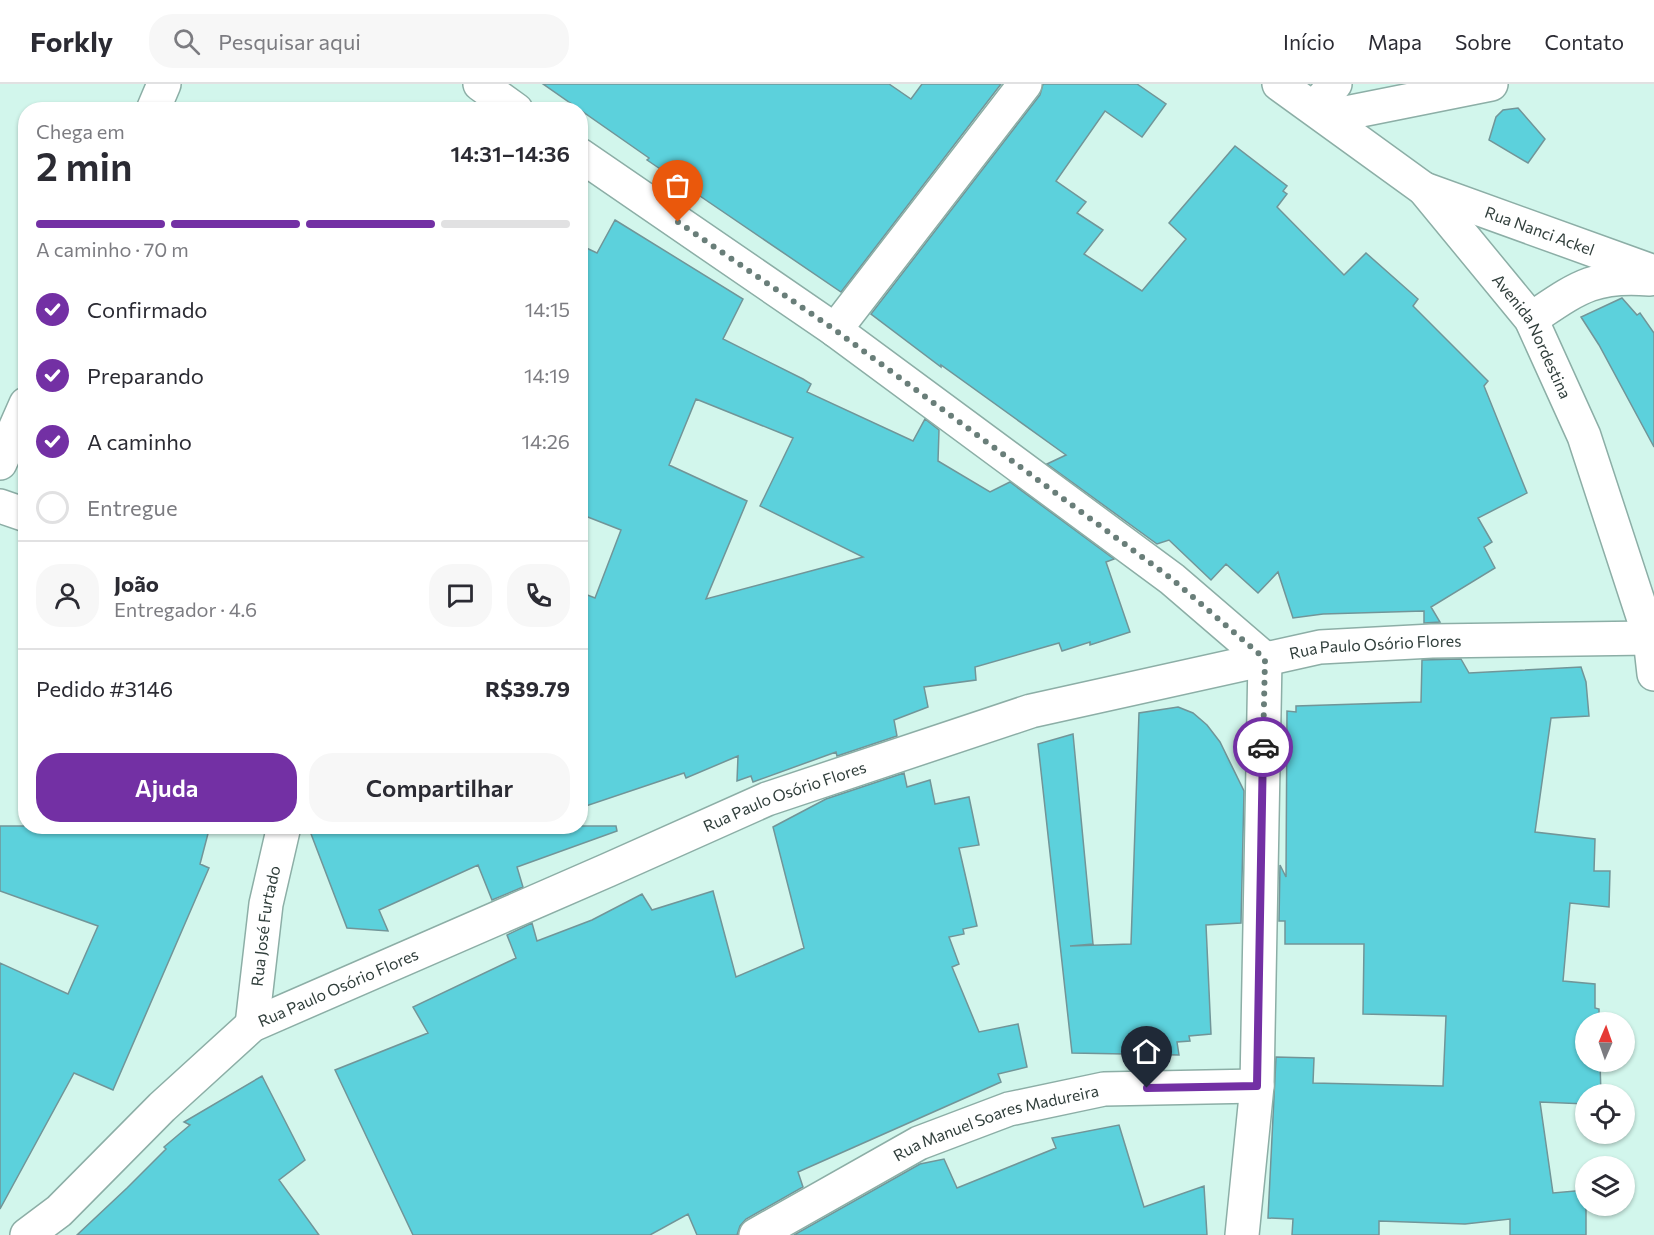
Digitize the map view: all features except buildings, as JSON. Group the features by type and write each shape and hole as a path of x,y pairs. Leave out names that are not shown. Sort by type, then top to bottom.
{"street":[{"path":"156,102 164,84"},
{"path":"480,84 505,102"},
{"path":"835,330 1025,84"},
{"name":"Avenida Nordestina","path":"1279,84 1325,103 1424,189 1531,319 1584,436 1650,638 1654,674"},
{"path":"1325,103 1491,84"},
{"path":"588,160 835,330 1172,579 1265,659 1257,1086 1242,1235"},
{"name":"Rua Nanci Ackel","path":"1424,189 1654,272"},
{"name":"Rua Nanci Ackel","path":"1531,319 1572,291 1594,281 1623,276 1654,279"},
{"path":"0,463 18,422"},
{"path":"0,506 18,512"},
{"name":"Rua Paulo Osório Flores","path":"27,1235 59,1211 162,1107 252,1025 767,799 1031,711 1320,647 1432,641 1650,638"},
{"name":"Rua José Furtado","path":"252,1025 266,904 282,834"},
{"name":"Rua Manuel Soares Madureira","path":"756,1235 919,1143 1009,1109 1104,1089 1257,1086"}],"way so far":[{"path":"678,222 835,330 1172,579 1265,659 1263,747"}],"route":[{"path":"1147,1088 1257,1086 1263,747"}]}
